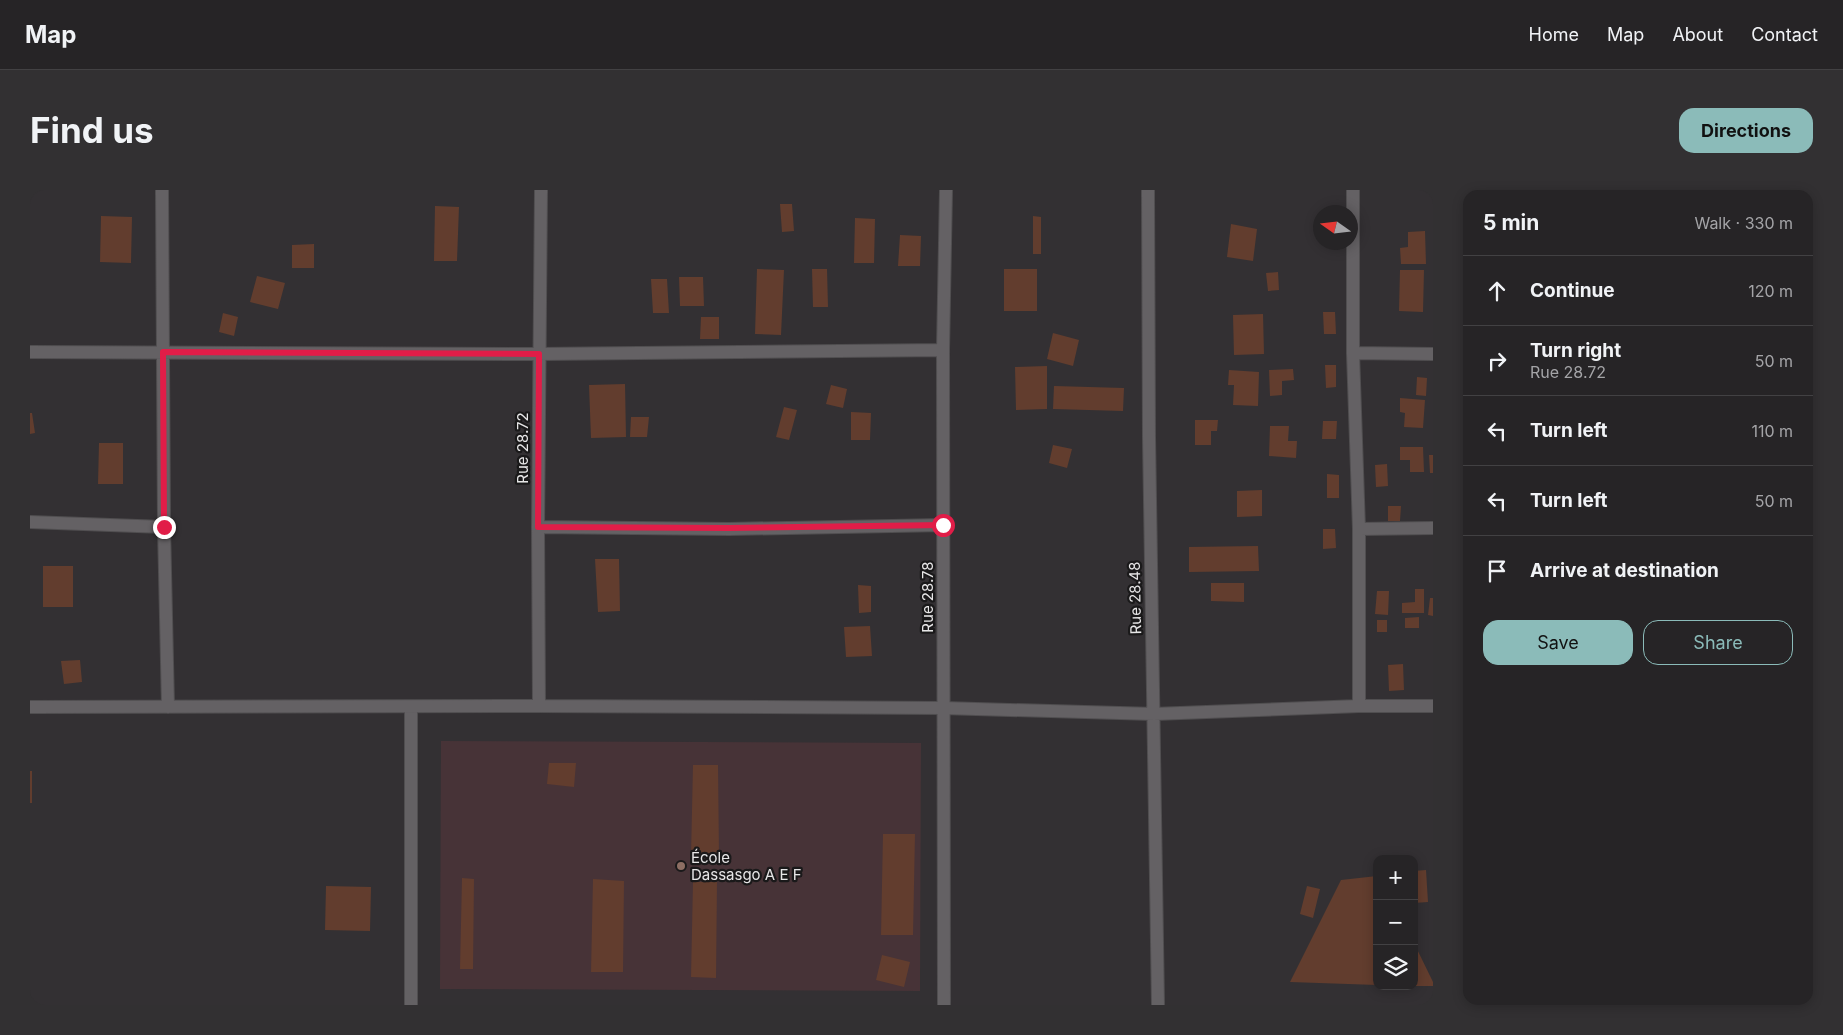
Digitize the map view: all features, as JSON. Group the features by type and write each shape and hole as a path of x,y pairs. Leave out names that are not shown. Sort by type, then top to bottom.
{"street":[{"path":"162,190 164,527 168,707"},
{"name":"Rue 28.72","path":"539,706 538,527 541,190"},
{"name":"Rue 28.78","path":"944,1005 942,350 946,190"},
{"name":"Rue 28.48","path":"1148,190 1149,427 1158,1005"},
{"path":"1352,190 1353,353 1359,529 1359,706"},
{"path":"30,352 539,354 942,350"},
{"path":"1353,353 1433,354"},
{"path":"30,522 164,527"},
{"path":"538,527 729,528 943,525"},
{"path":"1359,529 1433,528"},
{"path":"30,707 539,706 943,708 1154,714 1359,706 1433,706"},
{"path":"411,707 411,1005"}],"shaded area":[{"name":"École Dassasgo A E F","path":"441,741 921,743 920,991 440,989"}],"building":[{"path":"780,204 792,204 794,231 782,232"},
{"path":"435,206 459,207 457,261 434,261"},
{"path":"101,216 132,217 131,263 100,262"},
{"path":"1033,216 1041,217 1041,254 1033,254"},
{"path":"855,218 875,219 874,263 854,263"},
{"path":"1231,224 1257,229 1253,261 1227,257"},
{"path":"1425,231 1426,264 1401,264 1400,248 1408,247 1408,232"},
{"path":"900,235 921,236 920,266 898,266"},
{"path":"314,244 314,268 292,268 292,245"},
{"path":"757,269 784,270 781,335 755,334"},
{"path":"812,269 827,269 828,307 813,307"},
{"path":"1004,269 1037,269 1037,311 1004,311"},
{"path":"1400,270 1424,270 1423,312 1399,311"},
{"path":"1278,272 1279,290 1268,291 1266,273"},
{"path":"257,276 285,283 278,309 250,302"},
{"path":"679,277 703,277 704,306 680,306"},
{"path":"651,279 667,279 669,313 653,313"},
{"path":"1323,312 1335,312 1336,334 1324,334"},
{"path":"223,313 238,317 234,336 219,332"},
{"path":"1263,314 1264,354 1234,355 1233,315"},
{"path":"701,317 719,317 719,339 700,339"},
{"path":"1053,333 1079,340 1073,366 1047,359"},
{"path":"1325,365 1336,365 1336,387 1326,388"},
{"path":"1047,366 1047,409 1016,410 1015,367"},
{"path":"1293,369 1294,380 1282,381 1282,395 1270,396 1269,370"},
{"path":"1229,370 1259,372 1258,406 1233,405 1234,385 1228,385"},
{"path":"1417,377 1427,378 1426,396 1416,395"},
{"path":"625,384 626,437 591,438 589,385"},
{"path":"831,385 847,389 843,408 826,404"},
{"path":"1054,386 1124,388 1123,411 1053,409"},
{"path":"1400,398 1425,400 1423,428 1404,427 1405,413 1400,412"},
{"path":"784,407 797,410 789,440 776,437"},
{"path":"851,412 871,413 870,440 851,440"},
{"path":"30,413 32,413 35,433 30,434"},
{"path":"631,417 649,417 647,437 630,437"},
{"path":"1195,420 1218,420 1217,431 1211,431 1211,445 1195,445"},
{"path":"1323,421 1337,421 1336,439 1322,439"},
{"path":"1270,426 1289,426 1288,441 1297,441 1296,458 1269,456"},
{"path":"99,443 123,443 123,484 98,484"},
{"path":"1053,445 1072,449 1067,468 1049,463"},
{"path":"1400,447 1423,447 1424,472 1410,472 1410,460 1400,460"},
{"path":"1429,455 1433,455 1433,473 1430,473"},
{"path":"1387,464 1388,486 1376,487 1375,465"},
{"path":"1327,474 1339,475 1339,498 1327,498"},
{"path":"1262,490 1262,516 1237,517 1237,491"},
{"path":"1388,506 1401,506 1400,521 1388,521"},
{"path":"1323,529 1335,529 1336,548 1323,549"},
{"path":"1258,546 1259,571 1189,572 1189,547"},
{"path":"595,559 619,559 620,611 598,612"},
{"path":"43,566 73,566 73,607 43,607"},
{"path":"1211,583 1244,583 1244,602 1211,601"},
{"path":"858,585 871,586 871,612 859,613"},
{"path":"1415,589 1424,589 1424,613 1402,613 1402,603 1415,602"},
{"path":"1377,591 1389,591 1388,615 1375,614"},
{"path":"1430,598 1433,598 1433,616 1428,615"},
{"path":"1419,617 1419,628 1405,628 1405,618"},
{"path":"1377,620 1387,620 1387,632 1377,632"},
{"path":"870,626 872,656 846,657 844,627"},
{"path":"80,660 82,682 64,684 61,661"},
{"path":"1403,664 1404,690 1389,691 1388,665"},
{"path":"549,763 576,763 574,787 547,784"},
{"path":"693,765 718,765 719,855 691,856"},
{"path":"30,771 32,771 32,803 30,803"},
{"path":"883,834 915,834 913,935 881,935"},
{"path":"1426,870 1428,902 1418,903 1418,871"},
{"path":"1373,876 1373,985 1290,982 1341,880"},
{"path":"462,878 474,879 473,969 460,969"},
{"path":"593,879 624,881 623,972 591,972"},
{"path":"693,882 717,882 716,978 691,977"},
{"path":"326,886 371,887 370,931 325,930"},
{"path":"1307,886 1320,889 1313,918 1300,914"},
{"path":"1418,951 1433,982 1433,986 1418,986"},
{"path":"882,955 910,962 904,987 876,980"}],"place":[{"name":"École Dassasgo A E F","path":"681,866"}],"route":[{"path":"164,527 163,352 539,354 538,527 729,528 943,525"}]}
